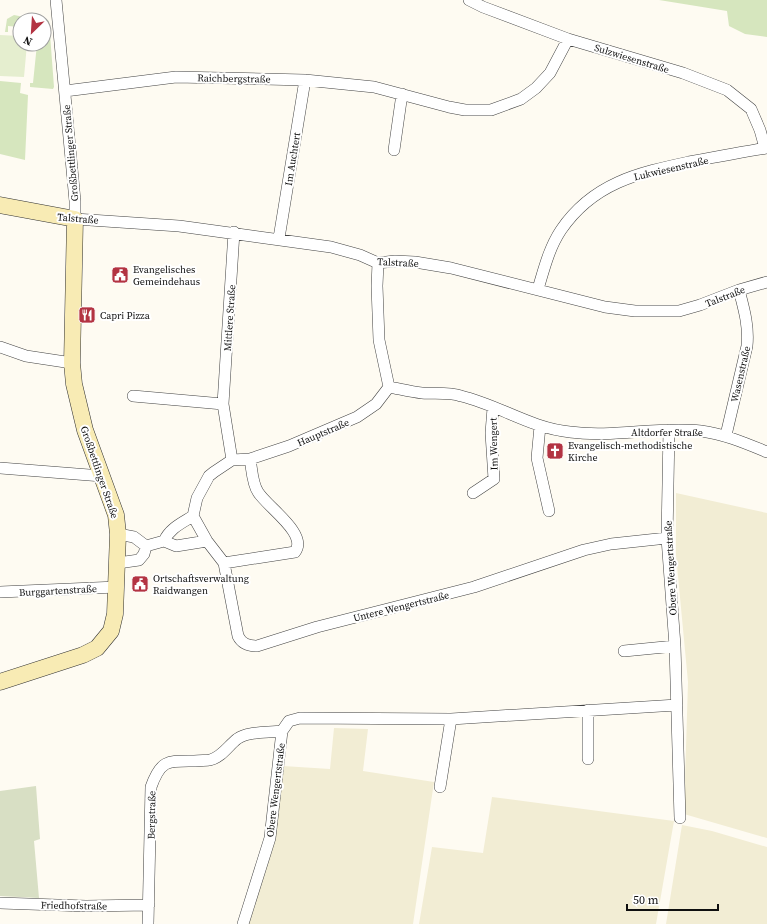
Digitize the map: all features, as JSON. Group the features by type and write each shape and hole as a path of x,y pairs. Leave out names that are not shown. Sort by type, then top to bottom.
{"street":[{"name":"Großbettlinger Straße","path":"0,682 83,655 97,648 111,631 115,614 118,563 118,534 116,515 83,424 74,384 72,363 75,201 56,0"},
{"name":"Sulzwiesenstraße","path":"469,0 483,7 568,39 682,73 727,90 751,109 766,148"},
{"name":"Raichbergstraße","path":"65,91 176,78 305,80 374,87 465,110 491,110 506,106 521,99 541,83 550,73 568,39"},
{"name":"Im Auchtert","path":"279,238 305,80"},
{"path":"394,150 402,94"},
{"name":"Lukwiesenstraße","path":"538,289 550,251 561,230 590,198 610,186 641,173 766,148"},
{"name":"Talstraße","path":"0,205 74,219 179,226 279,238 331,247 360,255 378,263 395,261 415,262 451,268 605,307 656,312 679,311 700,306 739,290 767,282"},
{"name":"Mittlere Straße","path":"232,460 223,404 234,232"},
{"path":"378,263 377,286 379,340 389,387"},
{"name":"Wasenstraße","path":"726,435 747,346 747,320 739,290"},
{"path":"0,347 26,356 72,363"},
{"name":"Altdorfer Straße","path":"389,387 420,393 461,395 540,426 570,432 600,434 669,430 700,431 726,435 767,452"},
{"name":"Hauptstraße","path":"232,460 250,459 289,446 357,417 376,404 389,387"},
{"path":"133,396 223,404"},
{"name":"Im Wengert","path":"473,492 494,479 491,433 493,408"},
{"path":"540,426 537,458 549,511"},
{"name":"Obere Wengertstraße","path":"669,430 668,538 675,646 680,818"},
{"path":"224,563 295,552 298,548 298,542 290,526 260,496 256,490 250,459"},
{"path":"146,546 164,541 174,528 194,516 197,498 209,476 232,460"},
{"path":"0,468 102,476"},
{"name":"Untere Wengertstraße","path":"194,516 208,541 224,563 238,636 240,641 249,646 257,646 317,627 474,587 584,550 611,544 668,538"},
{"path":"118,534 134,536 146,546"},
{"path":"164,541 176,546 208,541"},
{"path":"118,563 139,560 144,554 146,546"},
{"name":"Burggartenstraße","path":"0,592 117,587"},
{"path":"624,651 675,646"},
{"name":"Obere Wengertstraße","path":"243,924 270,838 282,731 289,721 300,718 451,719 677,705"},
{"path":"588,710 588,759"},
{"path":"440,787 451,719"},
{"name":"Bergstraße","path":"148,924 151,787 159,769 163,765 174,761 210,760 219,756 237,739 246,735 282,731"},
{"name":"Friedhofstraße","path":"0,903 86,906 149,905"}],"shaded area":[{"path":"676,493 767,513 767,838 684,814 688,682 676,555"},
{"path":"334,728 368,729 363,771 434,782 413,924 246,924 283,766 330,769"},
{"path":"492,797 674,821 656,924 419,924 432,847 483,853"},
{"path":"682,825 712,831 767,847 767,924 666,924"}],"green space":[{"path":"659,0 767,0 767,37 745,34 729,26 727,11"},
{"path":"12,16 12,26 8,26 8,32 5,32 7,19"},
{"path":"0,35 12,36 12,52 26,52 24,77 0,76"},
{"path":"36,52 51,52 53,89 30,87 30,83 33,83"},
{"path":"0,81 21,83 20,93 28,95 25,160 0,154"},
{"path":"36,786 40,839 34,841 39,898 0,896 0,791"}],"place":[{"name":"Evangelisches Gemeindehaus","path":"120,275"},
{"name":"Capri Pizza","path":"87,315"},
{"name":"Evangelisch-methodistische Kirche","path":"555,451"},
{"name":"Ortschaftsverwaltung Raidwangen","path":"140,584"}]}
